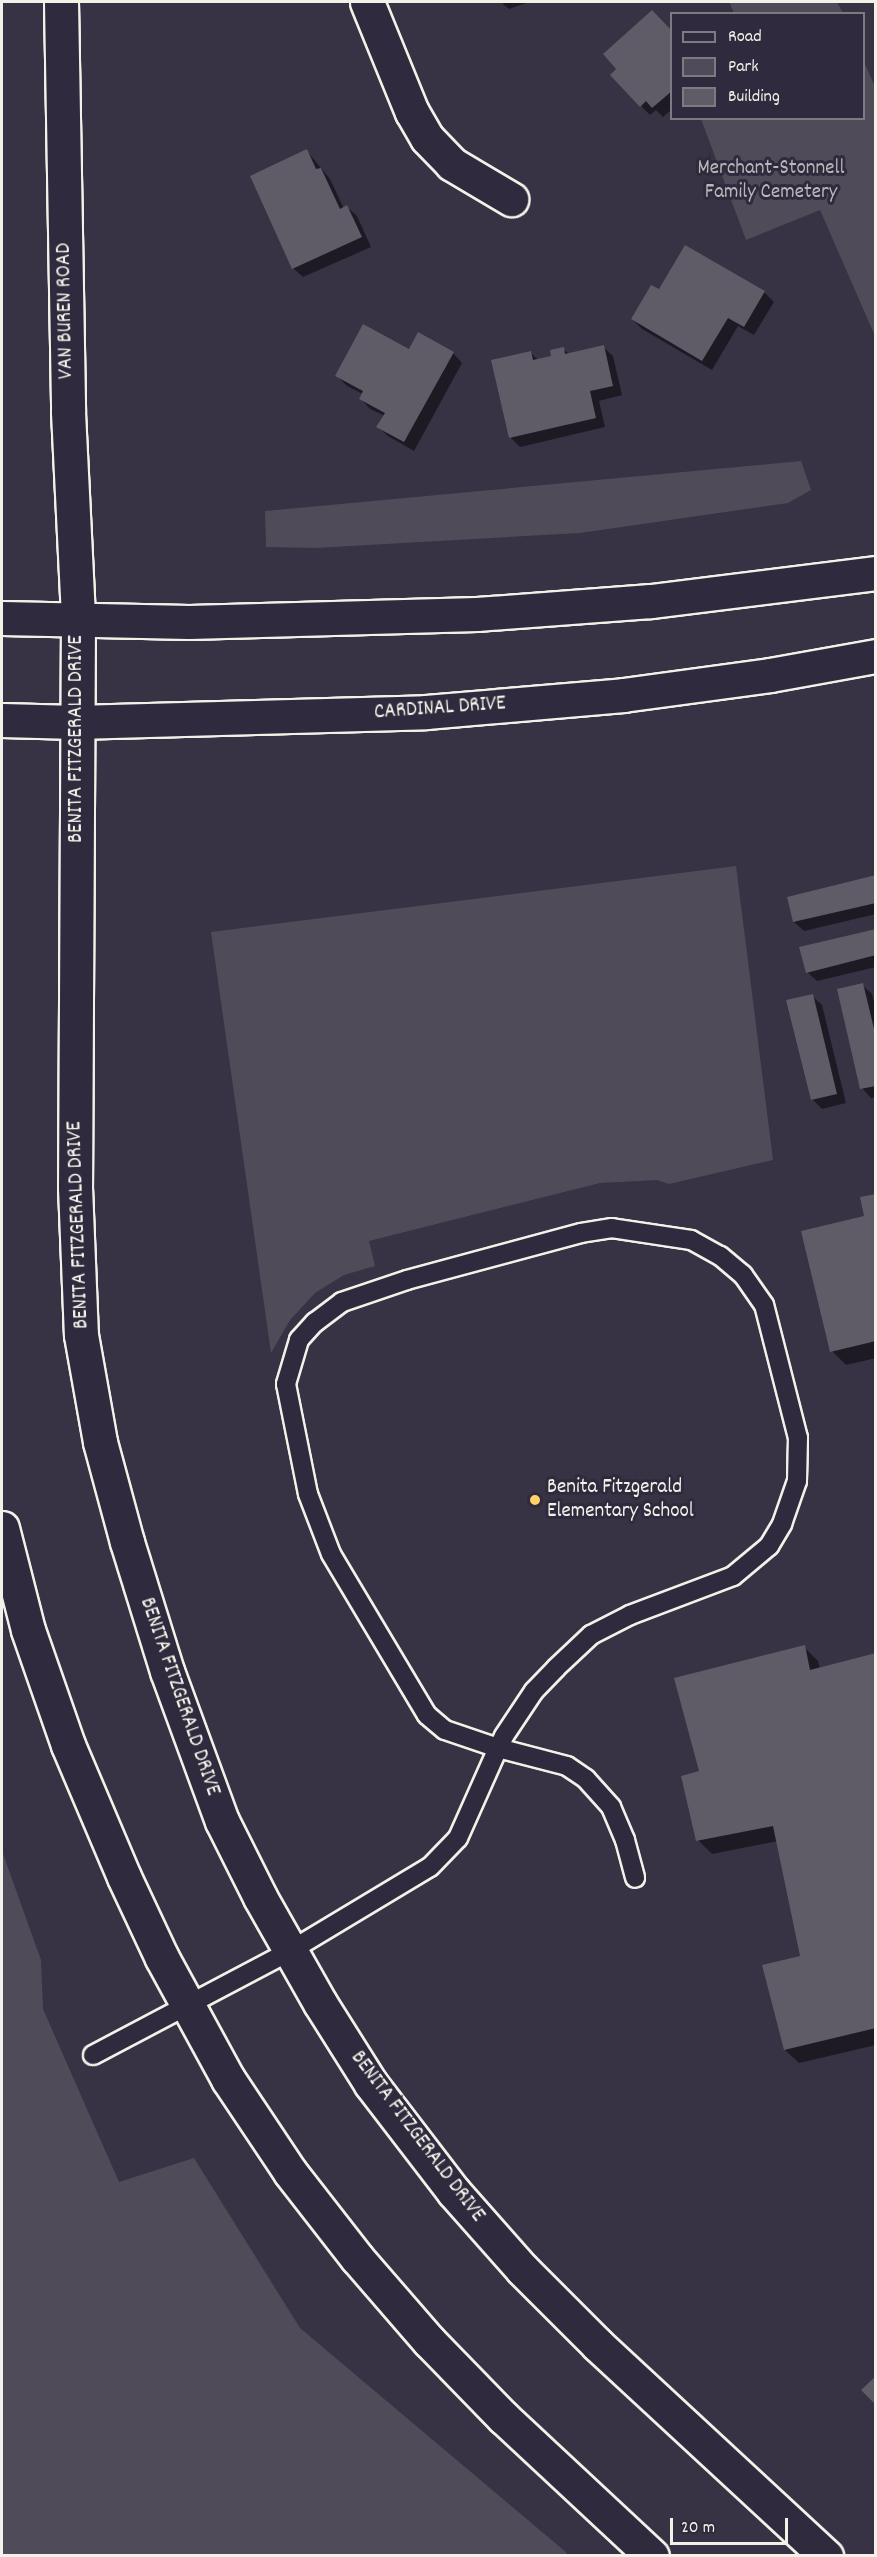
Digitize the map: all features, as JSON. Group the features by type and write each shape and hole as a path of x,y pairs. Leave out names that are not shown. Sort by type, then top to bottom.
{"main road":[{"name":"VAN BUREN ROAD","path":"61,2 68,412 78,620"},
{"path":"367,2 408,103 427,138 452,164 511,199"},
{"path":"2,618 189,622 514,612 651,601 876,573"},
{"name":"BENITA FITZGERALD DRIVE","path":"78,620 75,1187 83,1346 100,1442 127,1542 167,1671 222,1821 290,1951 371,2084 453,2191 522,2269 598,2345 825,2556"},
{"name":"CARDINAL DRIVE","path":"2,720 76,722 426,712 623,695 770,675 876,656"},
{"path":"2,1528 28,1630 68,1745 124,1877 187,2005 228,2079 278,2154 357,2258 429,2341 504,2418 652,2556"}],"lane":[{"path":"93,2055 290,1951 430,1867 445,1855 469,1816 498,1748 534,1691 591,1635 630,1615 733,1576 769,1546 782,1524 797,1481 798,1438 764,1305 743,1275 720,1256 692,1240 612,1228 570,1236 369,1292 342,1302 315,1322 299,1340 286,1384 308,1494 318,1523 354,1598 427,1716 445,1730 498,1748 567,1766 586,1779 610,1807 625,1840 635,1878"}],"green space":[{"path":"729,2 837,2 842,12 734,12"},
{"name":"Merchant-Stonnell Family Cemetery","path":"865,64 876,89 875,336 820,210 746,240 701,120 865,120"},
{"path":"801,461 811,490 788,503 580,533 315,548 266,547 265,511"},
{"path":"736,866 773,1160 669,1184 657,1180 600,1183 369,1241 375,1266 344,1275 315,1293 290,1320 271,1353 211,932"},
{"path":"2,1851 41,1960 43,2009 119,2182 194,2158 300,2328 567,2553 565,2555 2,2555"}],"building":[{"path":"652,10 670,29 670,93 652,108 646,101 640,107 610,75 616,69 603,54"},
{"path":"307,149 316,169 321,168 340,209 347,205 362,237 292,269 250,176"},
{"path":"685,245 765,291 744,327 728,318 702,361 631,319 651,285 659,289"},
{"path":"363,324 409,349 418,332 454,352 404,442 376,427 385,413 359,399 363,391 335,376"},
{"path":"604,345 613,386 590,391 596,418 509,438 491,360 531,351 533,360 551,356 550,350 564,347 565,354"},
{"path":"876,875 876,903 793,922 787,897"},
{"path":"876,929 876,955 806,973 799,947"},
{"path":"863,983 876,1037 876,1086 860,1089 837,989"},
{"path":"813,994 837,1094 811,1100 786,1000"},
{"path":"876,1194 876,1341 830,1352 801,1231 864,1216 860,1197"},
{"path":"805,1645 810,1670 876,1653 876,2028 784,2050 762,1965 800,1956 773,1826 696,1841 681,1776 699,1771 674,1678"},
{"path":"876,2376 876,2405 861,2390"}],"place":[{"name":"Benita Fitzgerald Elementary School","path":"535,1500"}]}
